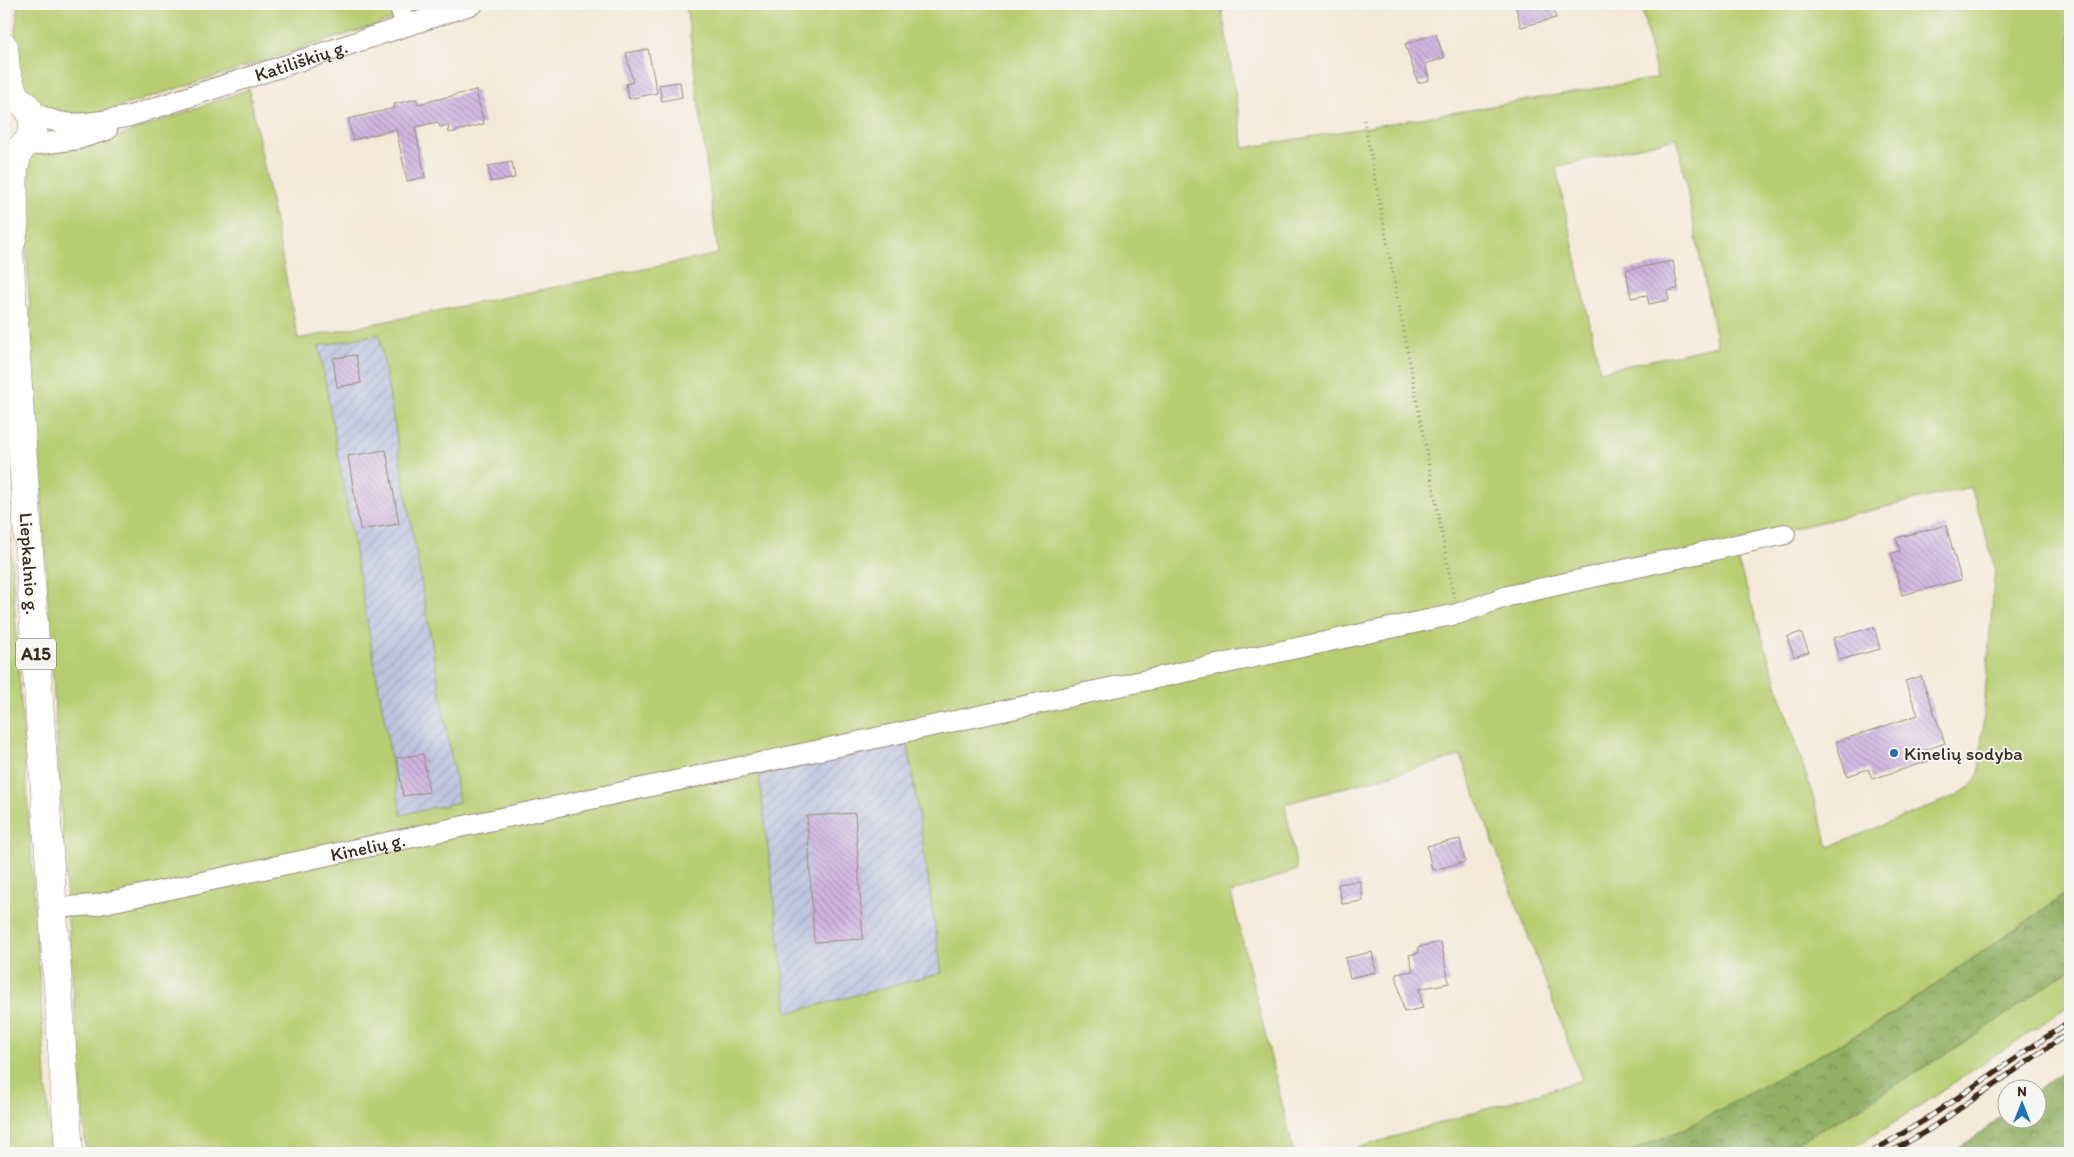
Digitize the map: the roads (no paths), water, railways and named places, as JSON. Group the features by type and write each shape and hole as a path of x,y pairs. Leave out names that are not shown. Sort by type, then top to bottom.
{"highway":[{"name":"Liepkalnio g.","path":"4,47 6,71 16,101 33,125 30,140 16,151 13,177 14,227 7,241 53,908"},
{"name":"A15","path":"53,908 69,1153"}],"street":[{"path":"399,4 406,26"},
{"name":"Katiliškių g.","path":"16,101 45,120 61,124 76,125 128,117 473,4"},
{"name":"Katiliškių g.","path":"16,151 97,134 112,128 128,117"},
{"name":"Kinelių g.","path":"53,908 95,905 1457,614 1508,596 1785,534"}],"railway":[{"path":"1870,1153 1925,1120 2070,1021"},
{"path":"1889,1153 1930,1129 2070,1032"}],"place":[{"name":"Kinelių sodyba","path":"1894,753"}]}
